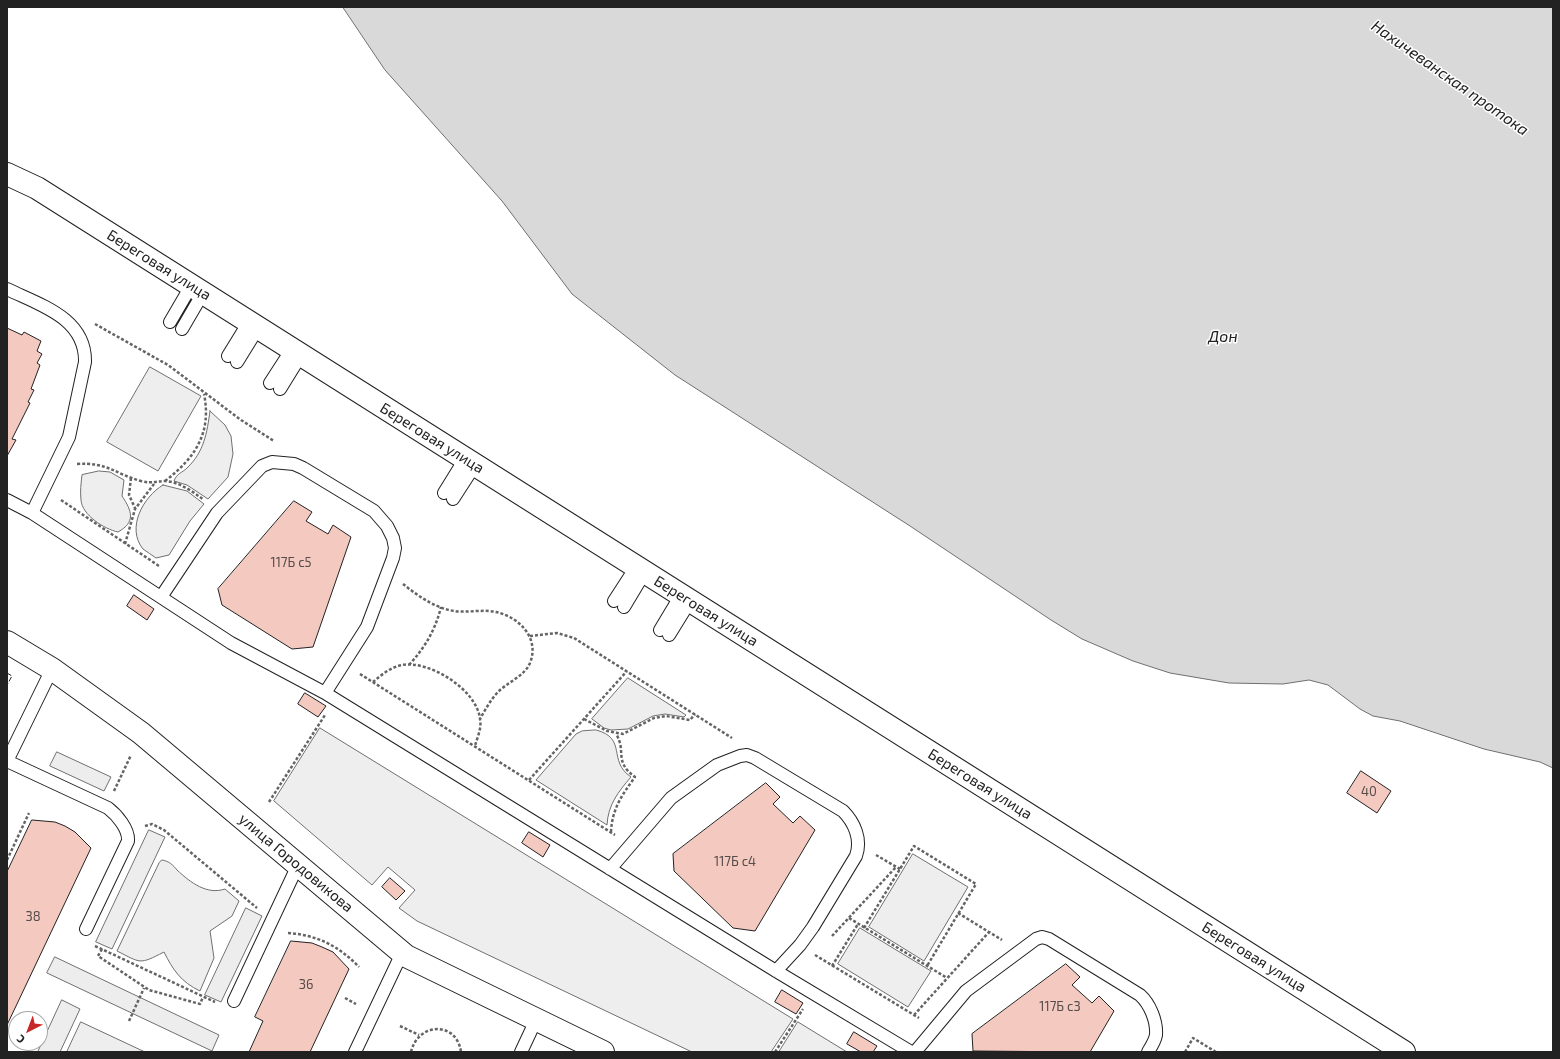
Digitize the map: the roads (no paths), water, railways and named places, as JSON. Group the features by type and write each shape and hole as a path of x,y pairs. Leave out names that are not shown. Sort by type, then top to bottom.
{"street":[{"name":"Береговая улица","path":"7,174 37,188 1404,1052"},
{"name":"улица Городовикова","path":"7,642 52,669 141,733 412,959 603,1052"}],"lane":[{"path":"7,290 61,316 69,322 75,328 82,343 85,362 69,437 32,512"},
{"path":"170,322 197,290"},
{"path":"182,329 197,290"},
{"path":"232,359 253,325"},
{"path":"275,386 297,352"},
{"path":"448,496 470,462"},
{"path":"161,597 217,513 266,463 294,464 381,517 390,532 395,548 389,570 367,627 325,693"},
{"path":"7,500 32,512 231,643 325,693 910,1052"},
{"path":"619,604 640,570"},
{"path":"664,632 686,598"},
{"path":"52,669 7,761 106,807 113,812 127,831 128,841 86,929"},
{"path":"610,869 672,798 717,765 747,755 843,811 850,818 854,826 858,844 856,856 813,927 800,945 776,971"},
{"path":"234,1000 298,865"},
{"path":"915,1052 966,991 1036,939 1042,937 1049,939 1146,1000 1156,1028 1156,1036 1148,1052"},
{"path":"355,1052 402,952"},
{"path":"521,1052 536,1020"}],"water":[{"name":"Дон","path":"343,7 1553,7 1553,768 1540,762 1484,749 1400,721 1373,716 1360,709 1328,685 1309,680 1283,684 1229,683 1170,673 1133,661 1082,639 1051,620 910,526 675,375 572,294 502,201 385,70"}],"water label":[{"name":"Нахичеванская протока","path":"1450,78"}]}
